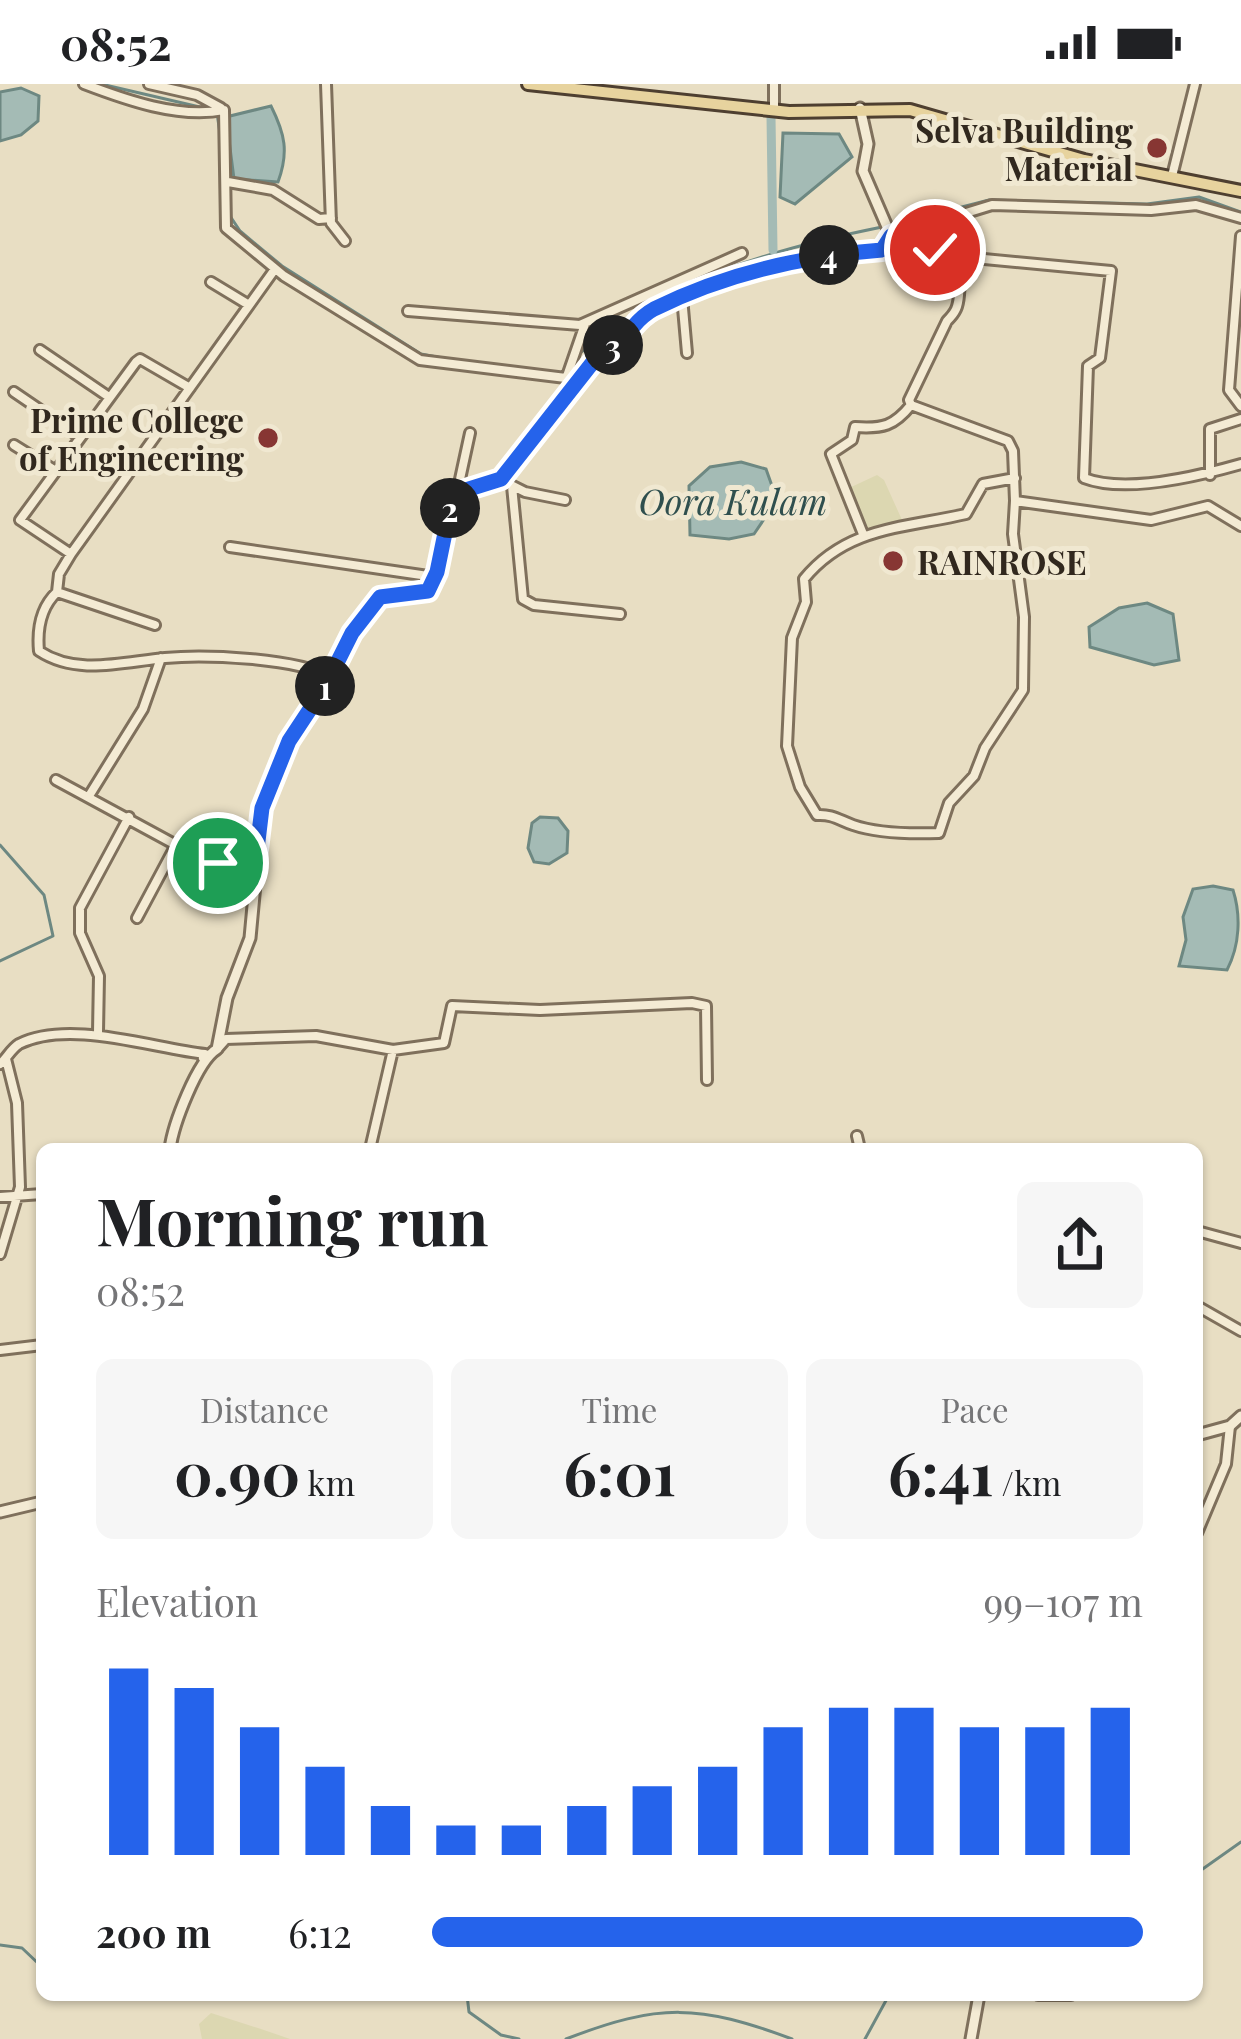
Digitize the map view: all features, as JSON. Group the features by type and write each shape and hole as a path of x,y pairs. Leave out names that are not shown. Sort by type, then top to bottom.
{"main road":[{"path":"536,85 774,110 910,110 1084,160 1241,191"}],"street":[{"path":"84,84 151,105 219,110"},
{"path":"149,84 197,95 219,110 228,182 226,228 275,269 419,361 582,380"},
{"path":"326,84 331,218 345,241"},
{"path":"774,84 774,110"},
{"path":"1172,176 1195,84"},
{"path":"860,108 868,145 863,171 891,236"},
{"path":"228,182 273,190 320,219 331,218"},
{"path":"620,614 534,605 524,599 507,483 604,348 628,339 640,316 728,278 780,263 882,250 891,236 992,205 1151,210 1196,205 1241,218"},
{"path":"908,231 922,244 952,256 1111,271 1100,358 1088,366 1084,478 1108,488 1210,475 1241,464"},
{"path":"1241,236 1228,390 1241,406"},
{"path":"408,311 585,324 742,253 728,278"},
{"path":"911,405 909,400 958,306 960,265 952,256"},
{"path":"275,269 71,554 59,574 57,592 45,603 39,651 55,661 113,668 161,658 231,657 330,676"},
{"path":"211,282 249,305"},
{"path":"682,297 686,353"},
{"path":"566,379 585,324"},
{"path":"40,350 109,398"},
{"path":"71,554 20,520 54,470 140,359 190,388"},
{"path":"14,392 80,437"},
{"path":"911,405 1008,441 1015,478 1013,535 1024,617 1023,690 1001,720 974,776 950,803 940,833 906,835 854,825 832,814 817,815 800,787 787,746 791,649 806,602 804,580 821,559 863,534 904,522 966,514 983,484 1015,478"},
{"path":"863,534 829,460 832,450 852,440 855,427 893,424 911,405"},
{"path":"1210,475 1210,429 1241,418"},
{"path":"457,493 470,433"},
{"path":"14,446 54,470"},
{"path":"217,1049 227,998 250,938 262,808 289,741 352,633 380,597 428,591 453,494 507,483 565,500"},
{"path":"1016,501 1151,520 1208,506 1241,526"},
{"path":"230,547 435,577"},
{"path":"57,592 155,625"},
{"path":"89,796 143,709 161,658"},
{"path":"56,780 176,844 254,874"},
{"path":"98,1032 99,976 80,933 80,908 129,818"},
{"path":"136,918 176,844"},
{"path":"203,1058 226,1039 316,1036 393,1050 444,1043 452,1006 540,1010 692,1003 706,1006 709,1016 706,1080"},
{"path":"0,1254 20,1187 12,1080 3,1062 17,1045 98,1032 143,1047 206,1054 173,1127 171,1143"},
{"path":"371,1143 393,1050"},
{"path":"0,1077 12,1080"},
{"path":"857,1136 859,1143"},
{"path":"0,1197 36,1194"},
{"path":"1203,1233 1241,1243"},
{"path":"1203,1309 1241,1331"},
{"path":"0,1350 36,1346"},
{"path":"1203,1433 1230,1426 1241,1416"},
{"path":"1203,1519 1226,1464 1230,1426"},
{"path":"0,1512 36,1503"},
{"path":"971,2039 978,2001"}],"shaded area":[{"path":"877,475 884,480 902,520 866,532 847,489"},
{"path":"211,2013 290,2039 202,2039 199,2024"}],"water":[{"path":"21,88 39,96 38,121 21,135 0,141 0,92"},
{"path":"271,106 284,143 278,182 234,179 226,117"},
{"path":"783,133 839,134 852,157 795,204 780,197"},
{"name":"Oora Kulam","path":"741,462 766,469 777,500 754,534 729,539 690,535 689,486 710,467"},
{"path":"1147,603 1173,614 1179,660 1154,665 1090,647 1089,627 1119,608"},
{"path":"540,817 558,818 568,831 567,853 549,864 534,862 528,848 532,823"},
{"path":"1193,889 1233,890 1236,900 1238,930 1227,970 1179,966 1186,940 1183,917"}],"waterway":[{"path":"101,84 204,108"},
{"path":"217,113 221,140"},
{"path":"771,117 773,250"},
{"path":"892,225 989,200 1147,204 1199,197 1241,212"},
{"path":"228,213 240,231 282,266 421,354 458,361"},
{"path":"580,353 649,305 723,270 882,227"},
{"path":"0,845 44,895 53,936 0,961"},
{"path":"1203,1869 1241,1842"},
{"path":"0,1945 22,1948 36,1961"},
{"path":"468,2001 469,2012 501,2035 519,2039"},
{"path":"865,2039 886,2001"},
{"path":"566,2039 627,2019 679,2012 731,2019 792,2039"}],"place":[{"name":"Selva Building Material","path":"1157,148"},
{"name":"Prime College of Engineering","path":"268,438"},
{"name":"RAINROSE","path":"893,561"}],"route":[{"path":"218,863 254,874 262,808 289,741 326,685 352,633 380,597 428,591 437,572 453,494 501,479 604,348 628,339 640,316 728,278 780,263 882,250 891,236 908,231 935,250"}]}
